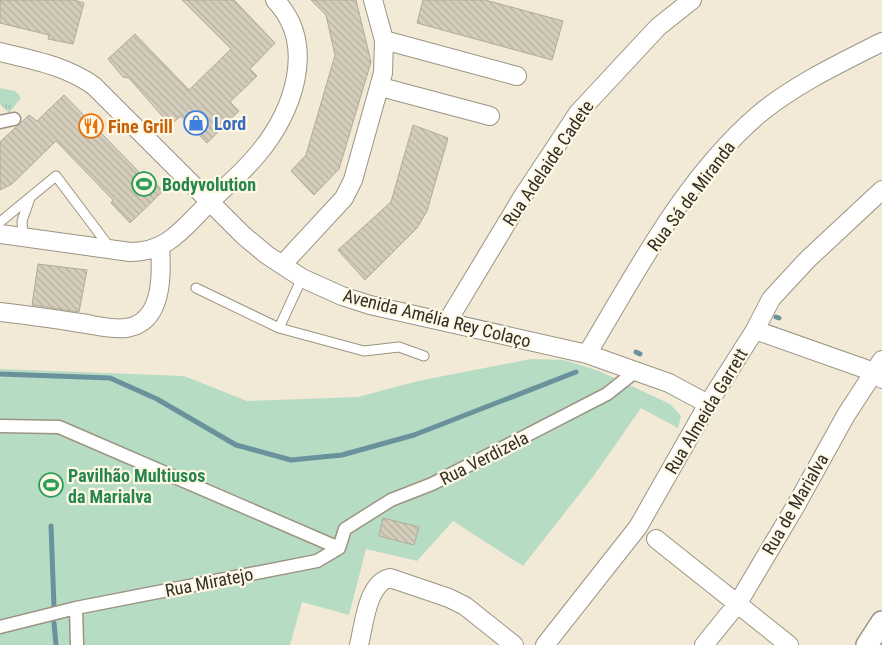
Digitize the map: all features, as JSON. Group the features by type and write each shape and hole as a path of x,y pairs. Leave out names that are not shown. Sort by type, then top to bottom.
{"street":[{"path":"0,234 145,252 160,247 178,234 265,145 280,121 291,96 298,63 296,37 289,17 275,0"},
{"path":"282,265 350,189 381,87 384,64 384,40 373,0"},
{"name":"Rua Adelaide Cadete","path":"448,322 523,196 578,113 658,27 692,0"},
{"path":"384,40 517,76"},
{"name":"Rua Sá de Miranda","path":"587,354 669,219 725,147 759,114 791,92 882,42"},
{"name":"Avenida Amélia Rey Colaço","path":"0,52 62,68 87,81 244,236 302,278 351,299 587,354 669,383 708,404"},
{"path":"381,87 490,116"},
{"path":"0,122 14,119"},
{"name":"Rua Almeida Garrett","path":"545,645 638,527 708,404 755,330 771,299 808,259 882,190"},
{"path":"0,312 128,328 139,323 149,315 156,302 161,267 160,247"},
{"path":"755,330 879,370"},
{"name":"Rua de Marialva","path":"704,645 738,603 795,507 846,415 879,370"},
{"name":"Rua Verdizela","path":"339,548 345,529 390,500 432,484 607,394 636,371"},
{"path":"0,426 59,427 339,548"},
{"path":"656,539 789,645"},
{"name":"Rua Miratejo","path":"0,627 76,608 317,561 339,548"},
{"path":"359,645 373,593 380,582 390,578 449,598 466,606 514,645"},
{"path":"76,608 77,645"},
{"path":"867,645 882,622"}],"lane":[{"path":"0,222 56,176 111,249"},
{"path":"22,237 22,221 30,198"},
{"path":"279,328 302,278"},
{"path":"196,288 279,328 364,351 399,347 424,356"}],"green space":[{"path":"0,88 15,91 21,98 9,113 0,104"},
{"path":"531,359 564,360 599,371 670,404 681,416 678,428 641,408 595,474 523,566 453,521 417,561 366,549 349,615 302,602 290,645 0,645 0,369 184,376 247,401 358,397 418,381"}],"building":[{"path":"0,0 74,0 84,3 73,44 48,39 49,35 0,23"},
{"path":"182,0 234,0 275,43 250,69 257,76 230,102 239,111 207,143 181,116 170,125 129,78 123,77 108,59 135,34 189,90 231,49"},
{"path":"311,0 356,0 371,62 339,169 314,195 291,171 306,155 335,55 326,15"},
{"path":"423,0 485,0 563,21 552,60 417,23"},
{"path":"64,95 141,174 144,171 163,191 130,223 111,203 113,200 56,141 12,184 0,190 0,142 29,115 37,121"},
{"path":"413,125 448,138 427,211 417,228 365,280 338,250 391,202"},
{"path":"38,264 87,270 79,312 32,305"},
{"path":"383,518 419,527 414,545 379,536"}],"waterway":[{"path":"636,352 640,354"},
{"path":"0,374 110,378 157,399 236,445 291,460 342,455 414,435 576,372"},
{"path":"51,526 54,607"},
{"path":"54,623 56,645"}],"place":[{"name":"Lord","path":"196,123"},
{"name":"Fine Grill","path":"91,126"},
{"name":"Bodyvolution","path":"144,184"},
{"name":"Pavilhão Multiusos da Marialva","path":"51,485"}]}
